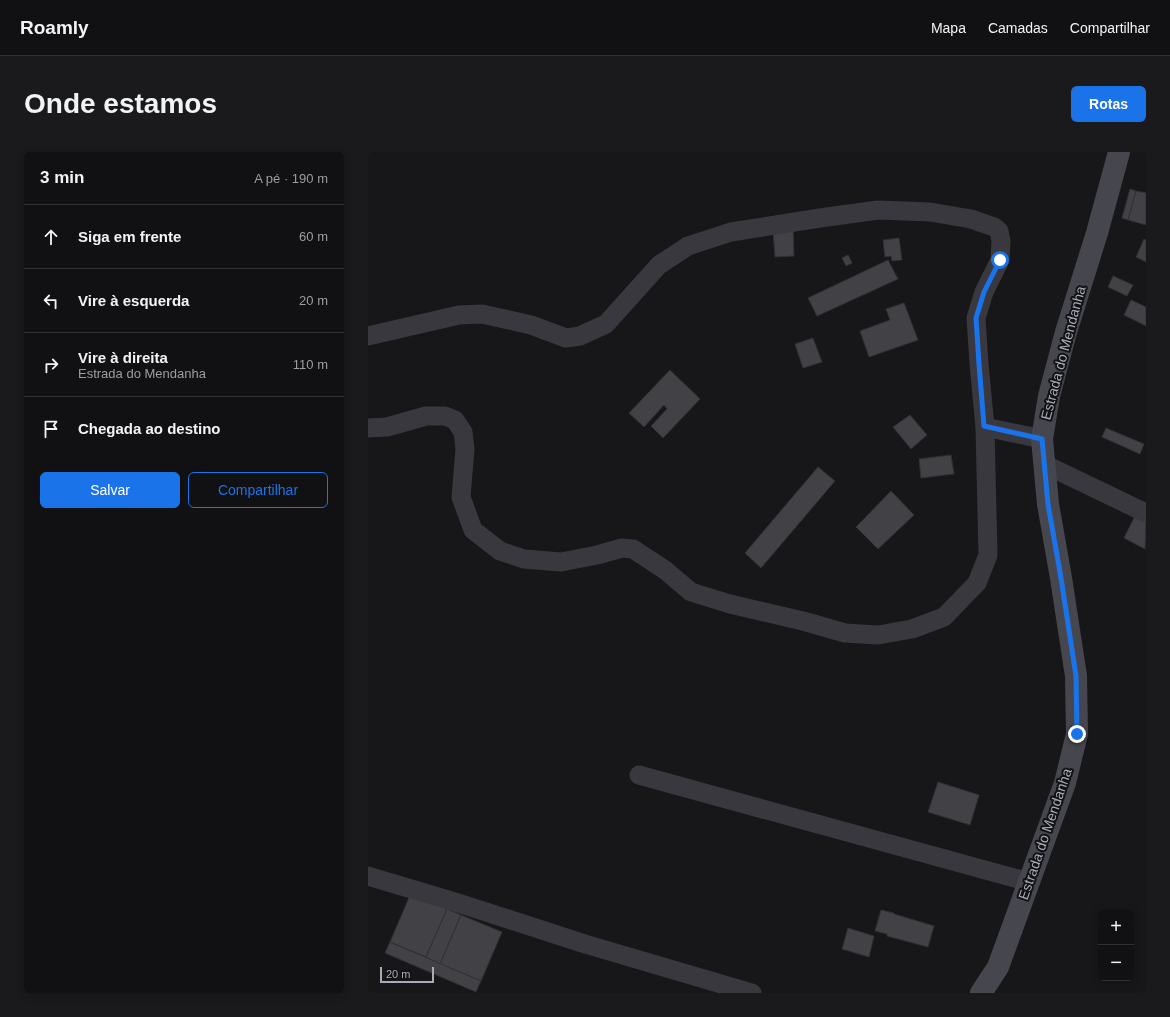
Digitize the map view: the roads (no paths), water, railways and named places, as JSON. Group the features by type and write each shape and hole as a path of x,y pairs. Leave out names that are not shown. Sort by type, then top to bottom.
{"main road":[{"name":"Estrada do Mendanha","path":"981,993 998,967 1065,783 1077,734 1076,676 1048,504 1042,439 1050,396 1066,332 1097,233 1119,152"}],"street":[{"path":"368,336 459,314 482,314 531,325 566,338 580,336 606,324 659,265 688,246 731,232 820,218 878,210 930,212 971,219 994,227 998,231 1002,241 1000,260 984,292 976,318 984,426 988,555 977,583 944,617 912,629 878,634 845,633 803,621 730,604 691,592 665,570 632,549 622,548 597,555 561,562 524,558 500,550 473,530 461,497 465,449 463,432 455,420 445,416 426,416 387,427 368,428"},
{"path":"984,426 1042,439"},
{"path":"1044,464 1146,513"},
{"path":"639,775 1029,882"},
{"path":"368,876 452,901 585,944 752,993"}]}
